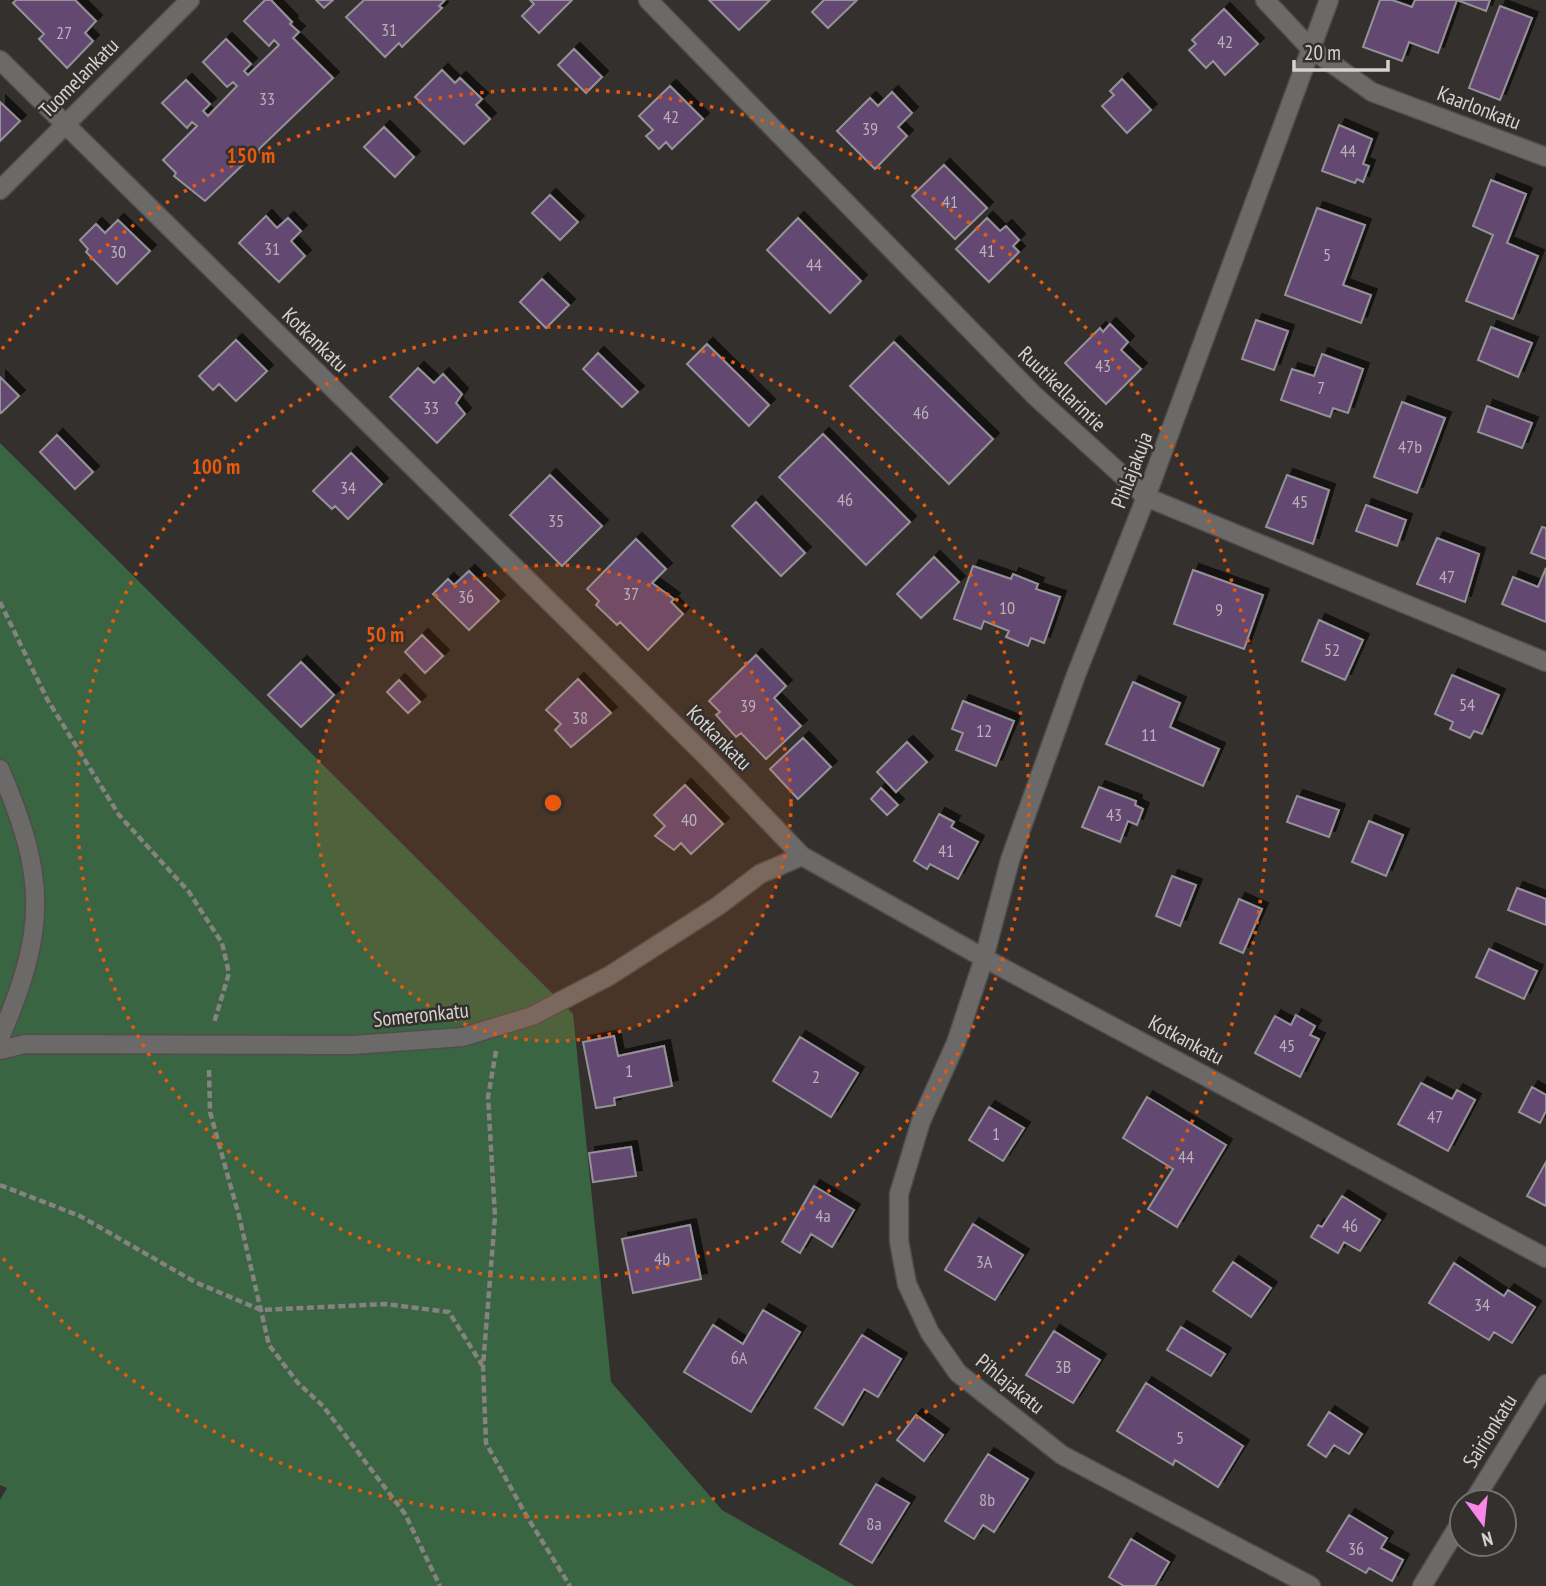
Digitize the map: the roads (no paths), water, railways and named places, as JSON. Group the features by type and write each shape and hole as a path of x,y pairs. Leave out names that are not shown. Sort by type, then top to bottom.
{"street":[{"name":"Tuomelankatu","path":"0,190 190,0"},
{"name":"Ruutikellarintie","path":"648,0 1034,395 1146,497 1546,662"},
{"name":"Kaarlonkatu","path":"1265,0 1311,49 1372,92 1546,157"},
{"name":"Pihlajakuja","path":"984,958 1010,860 1076,675 1146,497 1329,0"},
{"name":"Kotkankatu","path":"0,60 706,756 802,856 984,958 1546,1258"},
{"path":"0,769 24,826 35,874 37,916 21,990 0,1038"},
{"name":"Someronkatu","path":"0,1050 25,1044 353,1045 463,1037 532,1016 609,975 718,906 760,874 802,856"},
{"name":"Pihlajakatu","path":"984,958 957,1043 921,1121 899,1194 900,1241 907,1284 930,1333 958,1373 1062,1455 1311,1586"},
{"name":"Sairionkatu","path":"1482,1488 1546,1384"},
{"path":"1422,1586 1448,1543"}]}
